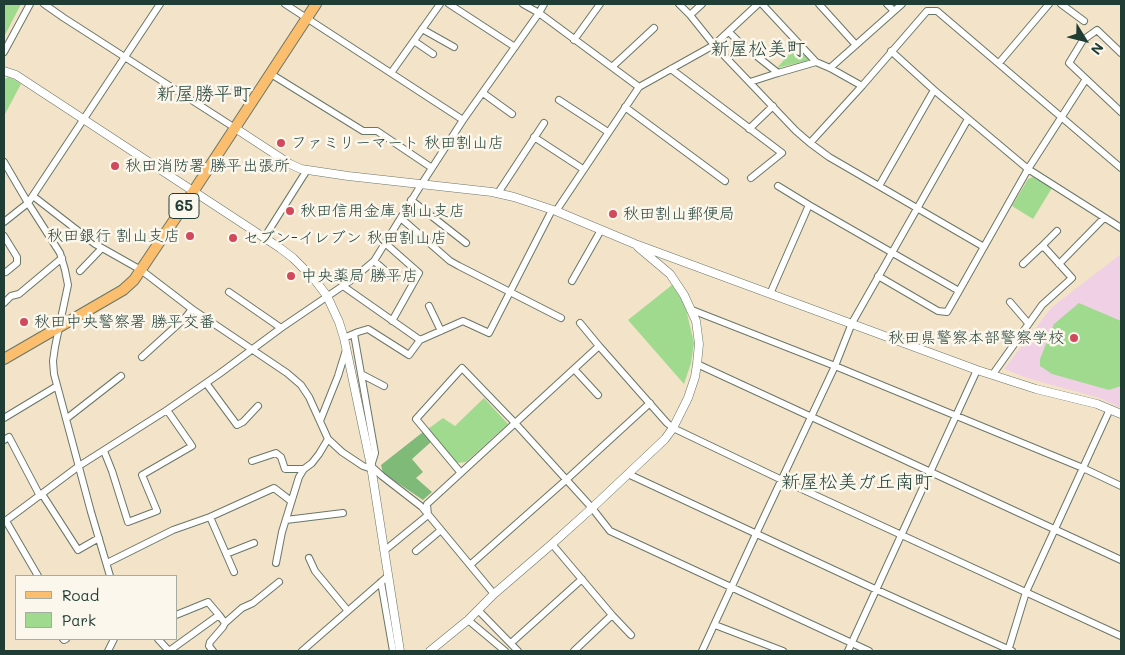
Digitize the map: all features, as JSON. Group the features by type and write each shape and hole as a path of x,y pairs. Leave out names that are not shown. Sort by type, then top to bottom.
{"main road":[{"name":"65","path":"4,359 123,290 134,280 316,4"}],"street":[{"path":"4,52 30,4"},
{"path":"44,4 290,164 307,170 498,193 514,197 554,210 635,244 978,370 1036,389 1096,404 1121,414"},
{"path":"4,222 28,203 160,4"},
{"path":"285,4 464,120"},
{"path":"391,73 440,4"},
{"path":"449,4 515,47"},
{"path":"523,4 638,87"},
{"path":"37,575 4,521 79,466 206,383 281,328 343,286 374,261 421,184 544,4"},
{"path":"574,40 600,4"},
{"path":"679,4 714,45 810,143 829,157 984,247"},
{"path":"690,15 702,4"},
{"path":"344,338 368,329 409,354 420,340 463,321 489,332 554,210 638,87 714,45 758,4"},
{"path":"762,4 816,62 862,86"},
{"path":"818,4 856,44"},
{"path":"887,4 894,11"},
{"path":"830,68 902,4"},
{"path":"999,63 1049,4"},
{"path":"1062,4 1084,21"},
{"path":"810,143 926,11 937,11 1121,168"},
{"path":"612,67 654,28"},
{"path":"422,29 454,46"},
{"path":"1121,53 1098,30 1083,40 1069,63 1121,112"},
{"path":"729,32 778,73"},
{"path":"414,41 433,54"},
{"path":"891,51 1028,169 1121,228"},
{"path":"750,82 816,62"},
{"path":"670,69 782,153 751,178"},
{"path":"4,71 16,75 293,258 315,280 327,296 344,338 371,468 400,651"},
{"path":"271,74 363,131 377,131 432,168"},
{"path":"878,276 938,311 947,312 1028,169 1086,78"},
{"path":"879,186 934,90"},
{"path":"483,93 512,114"},
{"path":"559,100 608,132"},
{"path":"749,129 773,106"},
{"path":"625,107 725,181"},
{"path":"702,651 835,366 852,323 968,118"},
{"path":"498,193 544,123"},
{"path":"534,137 583,169"},
{"path":"4,162 62,258 68,285 53,361 54,374 110,575"},
{"path":"264,238 307,170"},
{"path":"778,186 959,291"},
{"path":"33,196 95,244 141,270 192,309 287,373 301,386 309,397 328,438 342,452 363,466 371,468 422,507 494,594"},
{"path":"411,200 466,243"},
{"path":"770,294 809,205"},
{"path":"1059,264 1104,218"},
{"path":"403,220 450,260 561,318"},
{"path":"572,281 601,230"},
{"path":"1023,264 1057,231"},
{"path":"4,236 17,257 17,263 6,272"},
{"path":"385,243 419,273 392,321"},
{"path":"430,651 468,620 494,594 592,508 665,439 673,428 688,398 698,364 699,344 696,321 684,295 670,274 635,244"},
{"path":"993,374 1042,305 1072,278 1041,246"},
{"path":"80,270 102,248"},
{"path":"4,303 11,296 19,294 62,258"},
{"path":"374,261 394,278"},
{"path":"343,286 420,340"},
{"path":"230,292 281,328"},
{"path":"1010,302 1028,323"},
{"path":"429,306 441,331"},
{"path":"142,357 185,318 192,309"},
{"path":"692,310 835,366 1083,468 1121,486"},
{"path":"580,323 666,423 673,428 1121,636"},
{"path":"354,334 375,453 371,468"},
{"path":"428,515 427,504 599,346"},
{"path":"320,422 338,376 346,349"},
{"path":"698,364 1121,559"},
{"path":"461,473 416,419 462,368 515,423 592,508 610,531 869,651"},
{"path":"574,369 598,396"},
{"path":"848,651 978,370"},
{"path":"361,374 384,386"},
{"path":"66,419 121,376"},
{"path":"206,383 237,425 243,422 258,406"},
{"path":"4,418 57,386"},
{"path":"470,564 650,403"},
{"path":"628,474 1009,651 1026,592 1110,409"},
{"path":"104,451 128,522 157,511 142,476 192,446 167,410"},
{"path":"4,440 9,437 41,495 78,550 99,538"},
{"path":"276,563 291,501 299,477 319,454 328,438"},
{"path":"252,461 276,453 281,457 285,469 304,469"},
{"path":"107,563 173,530 210,517 274,488 291,501"},
{"path":"286,520 343,513"},
{"path":"384,551 428,515"},
{"path":"210,517 234,572"},
{"path":"416,551 441,530"},
{"path":"226,554 254,543"},
{"path":"552,544 631,635"},
{"path":"309,558 315,571 348,611"},
{"path":"302,651 388,576"},
{"path":"512,643 582,579"},
{"path":"213,651 209,646 210,642 225,623 278,582"},
{"path":"381,582 394,651"},
{"path":"178,614 208,602 225,623"},
{"path":"478,610 518,651"},
{"path":"159,640 169,651 219,615"},
{"path":"574,651 612,615"},
{"path":"468,620 502,650"},
{"path":"715,625 783,651"}],"shaded area":[{"name":"秋田県警察本部警察学校","path":"1121,254 1121,408 1100,398 1027,378 1004,369 1052,307"}],"green space":[{"path":"4,4 21,4 4,37"},
{"path":"796,46 810,60 777,68"},
{"path":"8,77 21,84 4,116 4,80"},
{"path":"1033,177 1052,188 1033,219 1012,206 1028,179"},
{"path":"672,285 685,305 694,343 691,363 684,384 628,320"},
{"path":"1079,303 1121,321 1121,386 1109,390 1052,374 1040,366 1040,359 1054,324"},
{"path":"484,398 508,424 466,462 457,463 428,429 443,418 455,426"},
{"path":"423,432 431,442 412,459 423,472 416,478 432,492 423,500 383,473 381,465"}],"place":[{"name":"ファミリーマート 秋田割山店","path":"281,143"},
{"name":"秋田消防署 勝平出張所","path":"115,166"},
{"name":"秋田信用金庫 割山支店","path":"290,211"},
{"name":"秋田割山郵便局","path":"613,214"},
{"name":"秋田銀行 割山支店","path":"190,236"},
{"name":"セブン-イレブン 秋田割山店","path":"233,238"},
{"name":"中央薬局 勝平店","path":"291,276"},
{"name":"秋田中央警察署 勝平交番","path":"24,322"},
{"name":"秋田県警察本部警察学校","path":"1074,338"}],"district":[{"name":"新屋松美町","path":"758,49"},
{"name":"新屋勝平町","path":"204,94"},
{"name":"新屋松美ガ丘南町","path":"857,482"}]}
